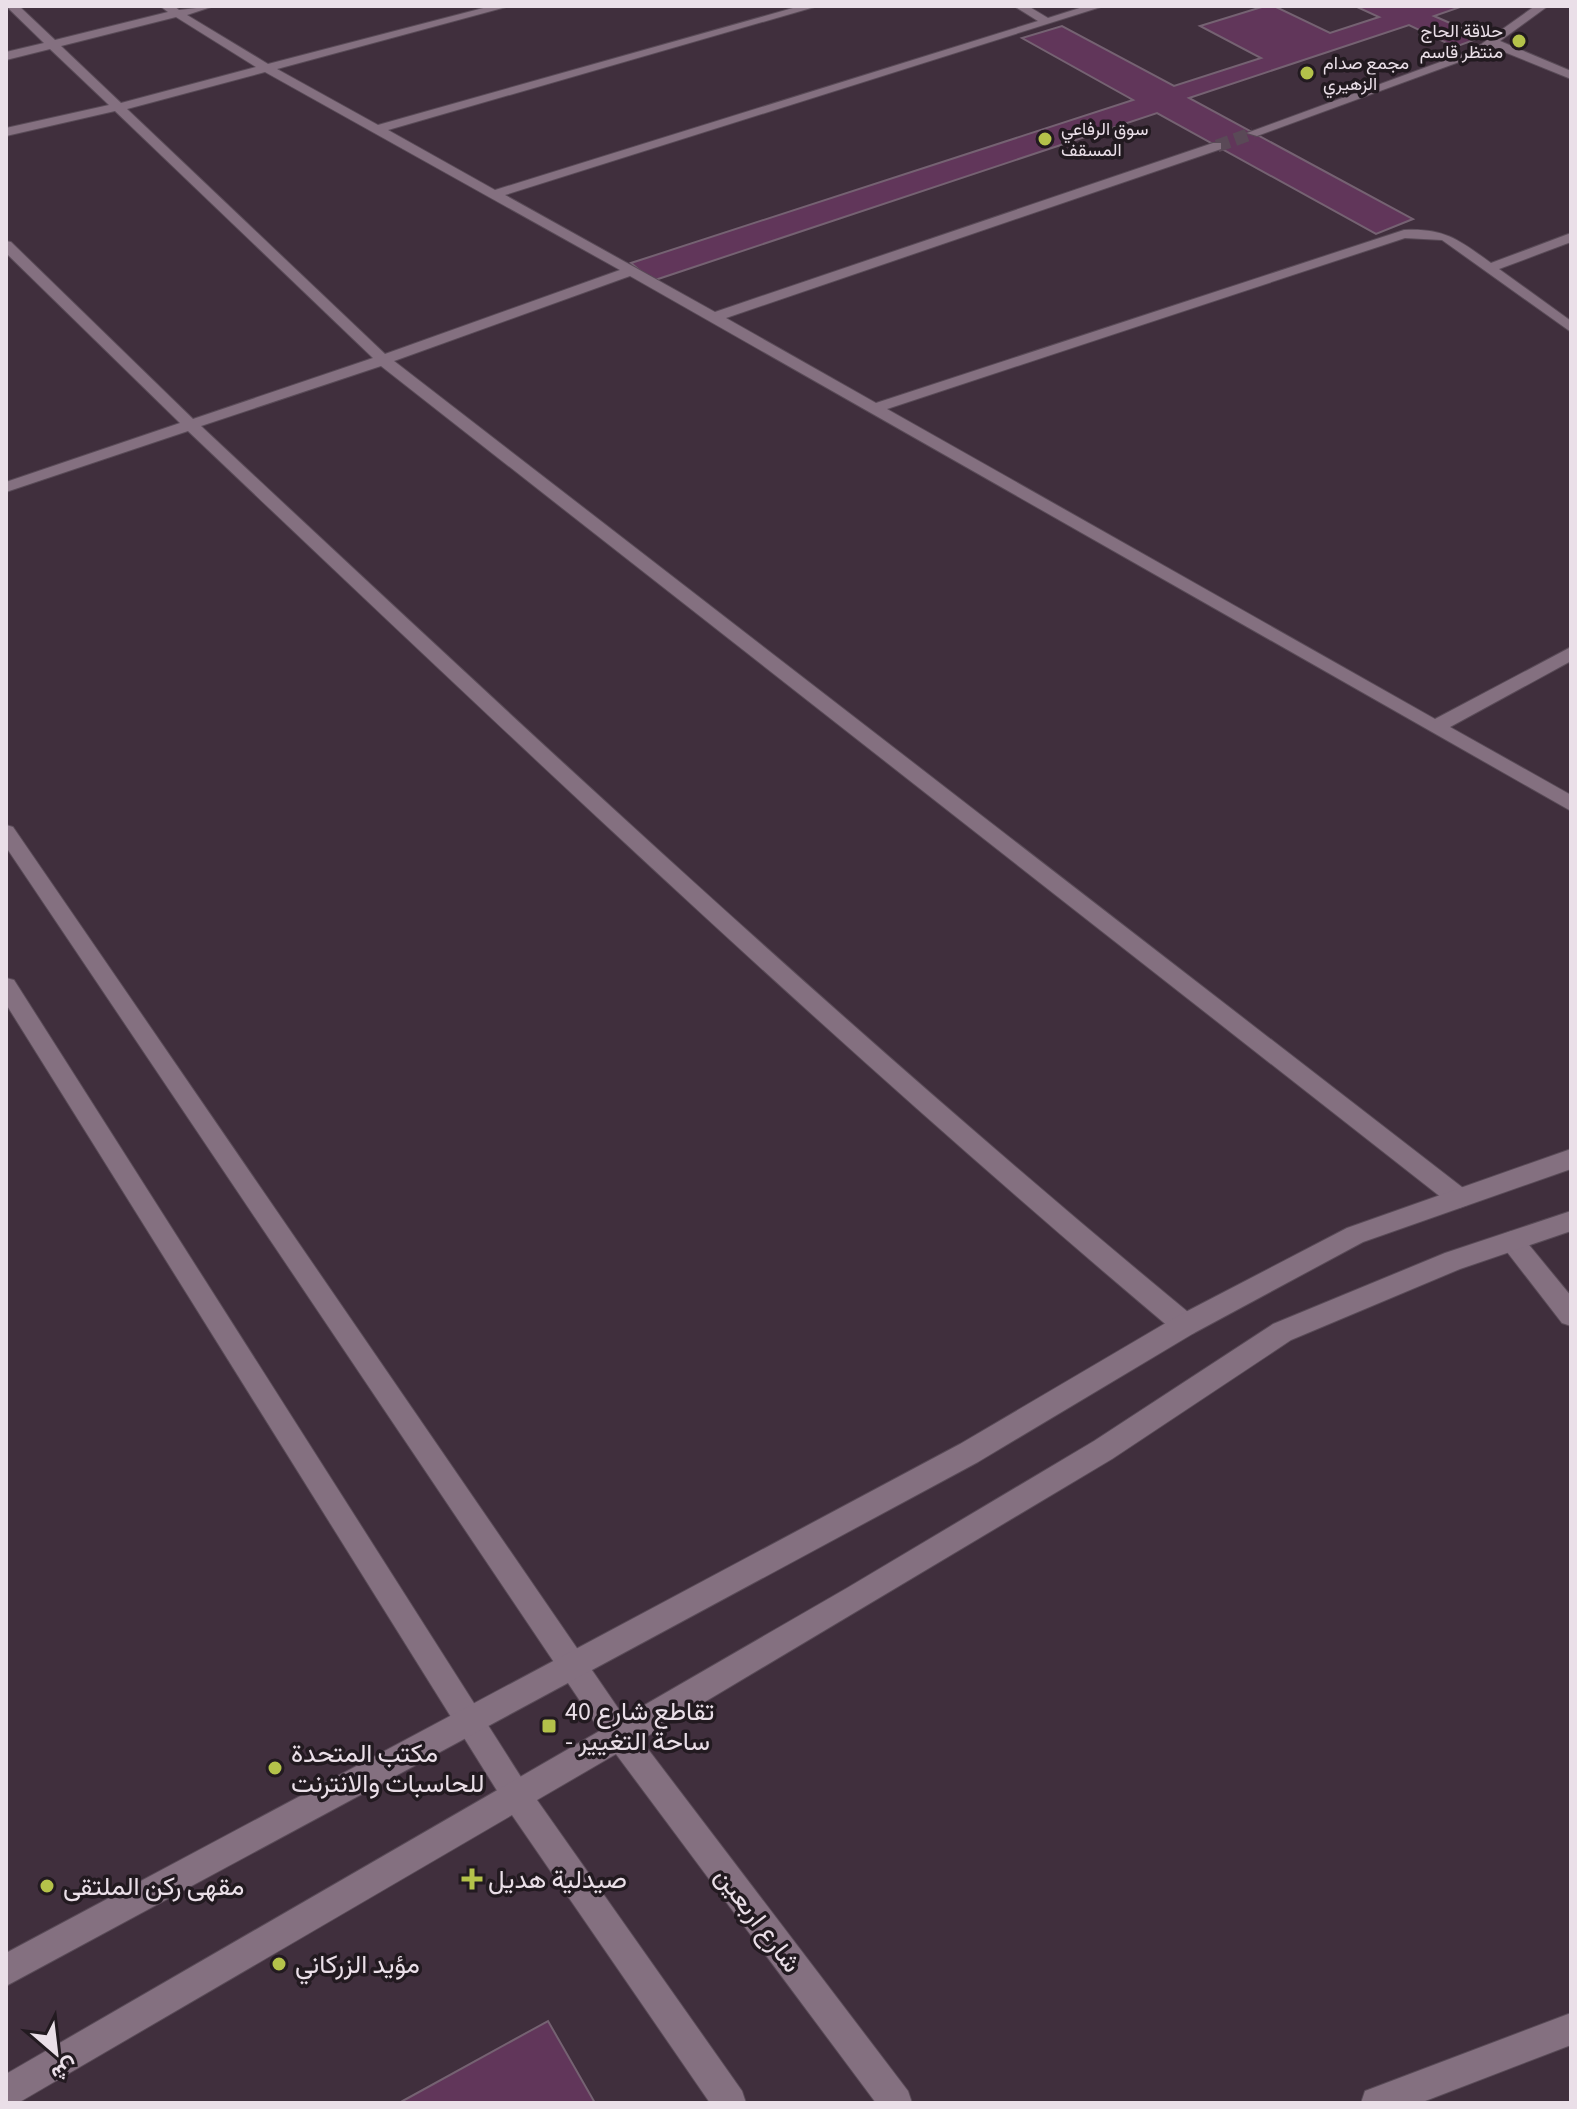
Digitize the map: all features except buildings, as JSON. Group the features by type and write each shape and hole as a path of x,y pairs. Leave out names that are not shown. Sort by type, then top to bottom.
{"street":[{"path":"12,6 383,360 1459,1198"},
{"path":"6,56 171,10 208,6"},
{"path":"6,132 119,107 504,6"},
{"path":"379,129 812,6"},
{"path":"1020,6 1047,22"},
{"path":"496,194 1098,6"},
{"path":"1253,133 1477,52 1542,6"},
{"path":"171,10 266,68 496,194 1571,804"},
{"path":"1489,41 1571,75"},
{"path":"714,317 1217,146"},
{"path":"875,408 1404,234 1425,233 1446,237 1571,328"},
{"path":"1490,268 1571,237"},
{"path":"6,245 190,424 548,762 1070,1229 1185,1325"},
{"path":"6,487 383,360 632,271"},
{"path":"1435,727 1571,653"},
{"name":"شارع اربعين","path":"6,832 621,1737 896,2103"},
{"path":"6,986 516,1795 730,2103"},
{"path":"6,1970 969,1453 1185,1325 1355,1235 1571,1159"},
{"path":"6,2092 621,1737 1103,1450 1282,1332 1454,1260 1571,1221"},
{"path":"1512,1241 1571,1315"},
{"path":"1377,2103 1571,2029"}],"tunnel":[{"path":"1217,146 1253,133"}],"place":[{"name":"حلاقة الحاج منتظر قاسم","path":"1519,41"},
{"name":"مجمع صدام الزهيري","path":"1307,73"},
{"name":"سوق الرفاعي المسقف","path":"1045,139"},
{"name":"تقاطع شارع 40 - ساحة التغيير","path":"549,1726"},
{"name":"مكتب المتحدة للحاسبات والانترنت","path":"275,1768"},
{"name":"صيدلية هديل","path":"472,1879"},
{"name":"مقهى ركن الملتقى","path":"47,1886"},
{"name":"مؤيد الزركاني","path":"279,1964"}]}
